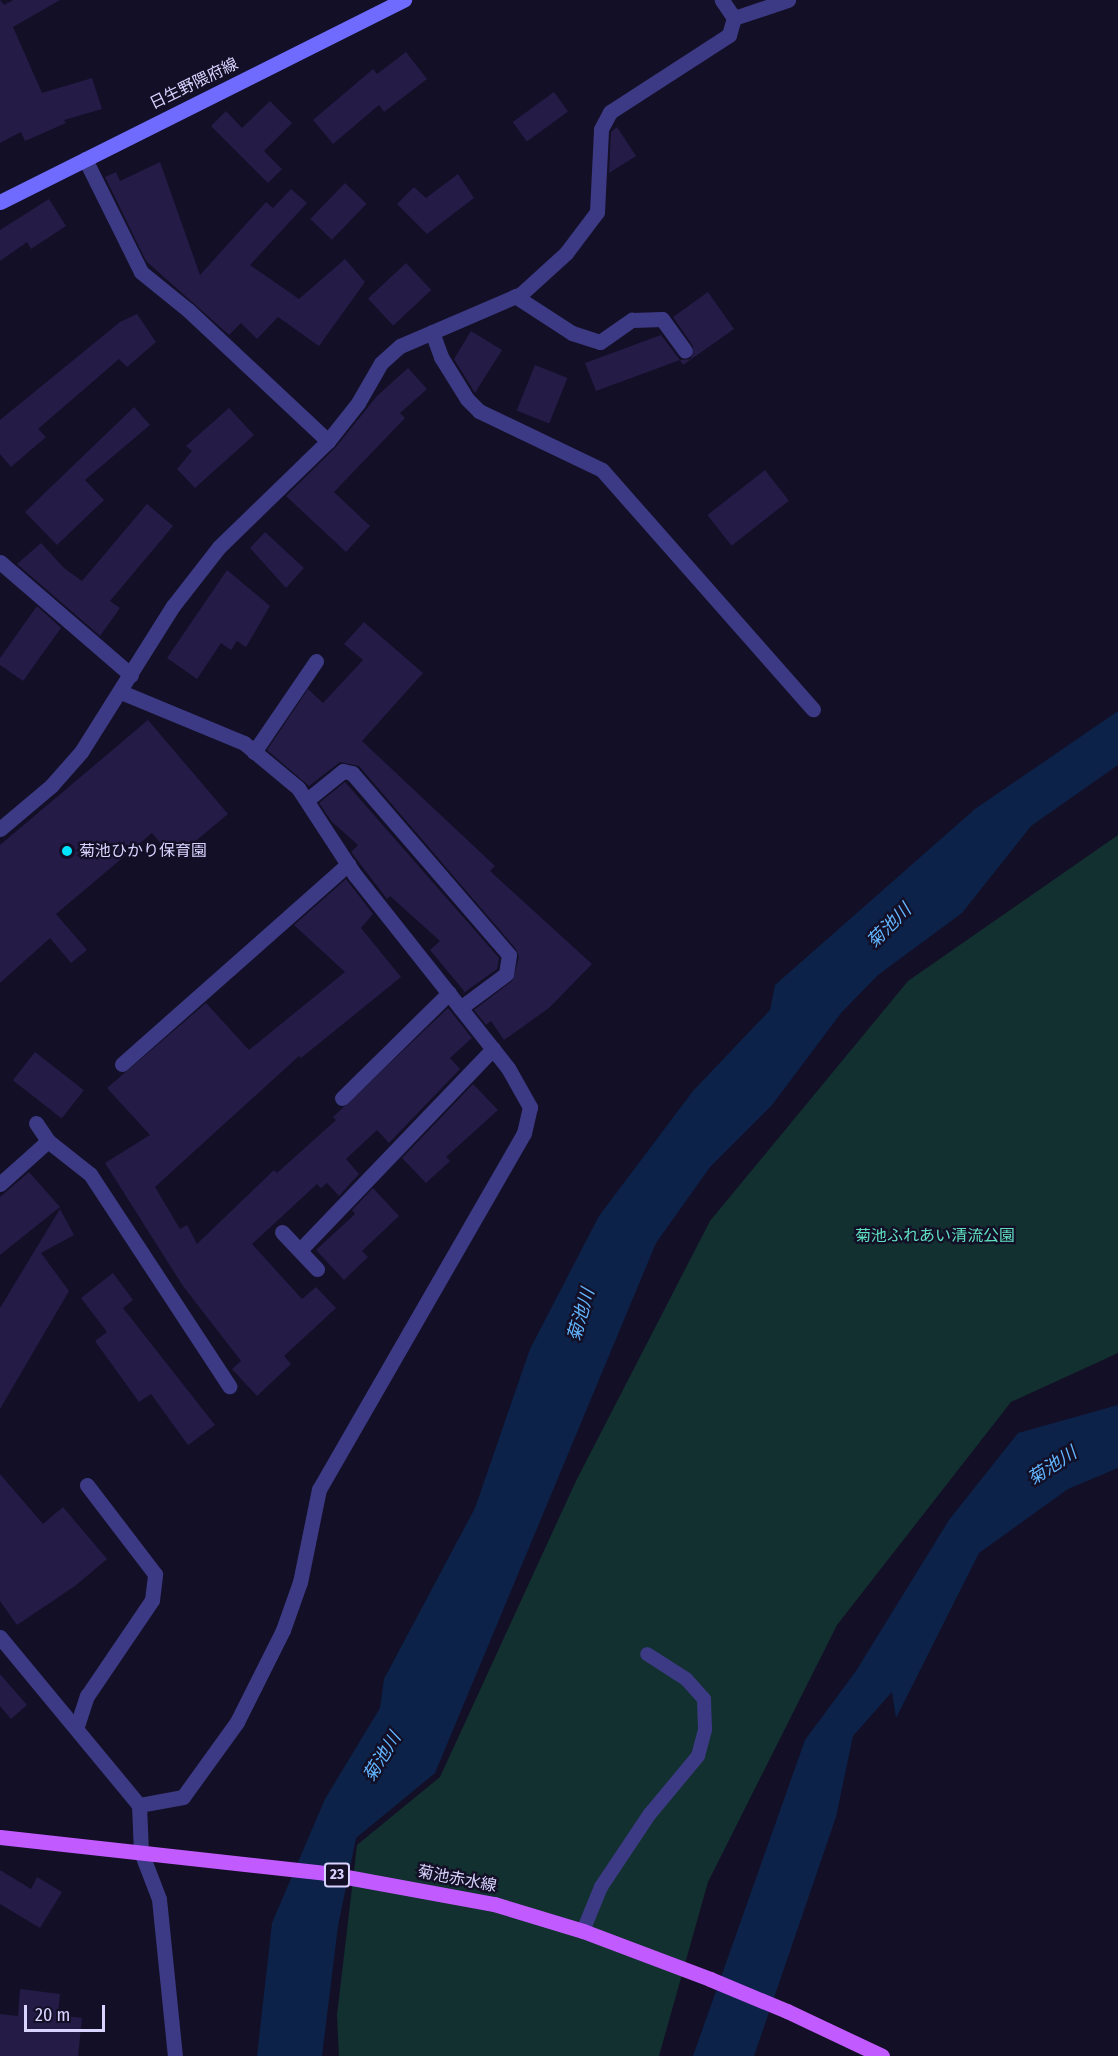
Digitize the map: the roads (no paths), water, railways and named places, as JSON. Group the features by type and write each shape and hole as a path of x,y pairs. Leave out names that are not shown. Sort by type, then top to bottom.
{"main road":[{"name":"日生野隈府線","path":"0,202 404,0"},
{"name":"菊池赤水線","path":"0,1837 325,1873 494,1904 583,1931 658,1959 787,2010 882,2056"}],"street":[{"path":"722,0 734,18"},
{"path":"734,18 788,0"},
{"path":"0,829 51,786 81,752 173,606 219,547 328,441 358,403 381,363 400,346 515,296 566,253 597,212 601,129 610,112 729,35 734,18"},
{"path":"85,159 141,273 188,310 328,441"},
{"path":"515,296 572,333 600,342 632,320 662,319 685,351"},
{"path":"432,332 441,357 467,399 479,411 602,470 813,709"},
{"path":"0,562 131,675"},
{"path":"254,752 316,661"},
{"path":"120,692 244,743 298,788 348,864 493,1049 530,1107 524,1133 319,1489 300,1582 283,1630 237,1722 183,1797 139,1805"},
{"path":"307,800 343,771 352,773 510,955 506,974 460,1008"},
{"path":"122,1064 348,864"},
{"path":"342,1098 449,993"},
{"path":"300,1250 493,1049"},
{"path":"36,1124 48,1141 90,1174 229,1386"},
{"path":"0,1184 48,1141"},
{"path":"282,1232 317,1269"},
{"path":"77,1726 87,1696 152,1600 155,1574 87,1485"},
{"path":"0,1637 77,1726 139,1805 141,1852 159,1899 175,2056"}],"lane":[{"path":"583,1931 602,1887 649,1815 698,1756 705,1729 704,1699 686,1679 647,1654"}],"water":[{"name":"菊池川","path":"1118,711 1118,765 1031,826 962,913 878,975 841,1013 772,1105 710,1167 656,1243 435,1773 356,1838 338,1926 322,2056 257,2056 272,1923 325,1799 380,1708 384,1679 475,1508 530,1349 599,1216 693,1091 770,1010 775,985 975,809"},
{"name":"菊池川","path":"1118,1405 1118,1468 1068,1489 979,1553 896,1718 892,1692 853,1736 836,1817 754,2056 693,2056 805,1740 856,1671 949,1520 1018,1433"}],"place":[{"name":"菊池ひかり保育園","path":"67,851"}],"park label":[{"name":"菊池ふれあい清流公園","path":"935,1236"}]}
